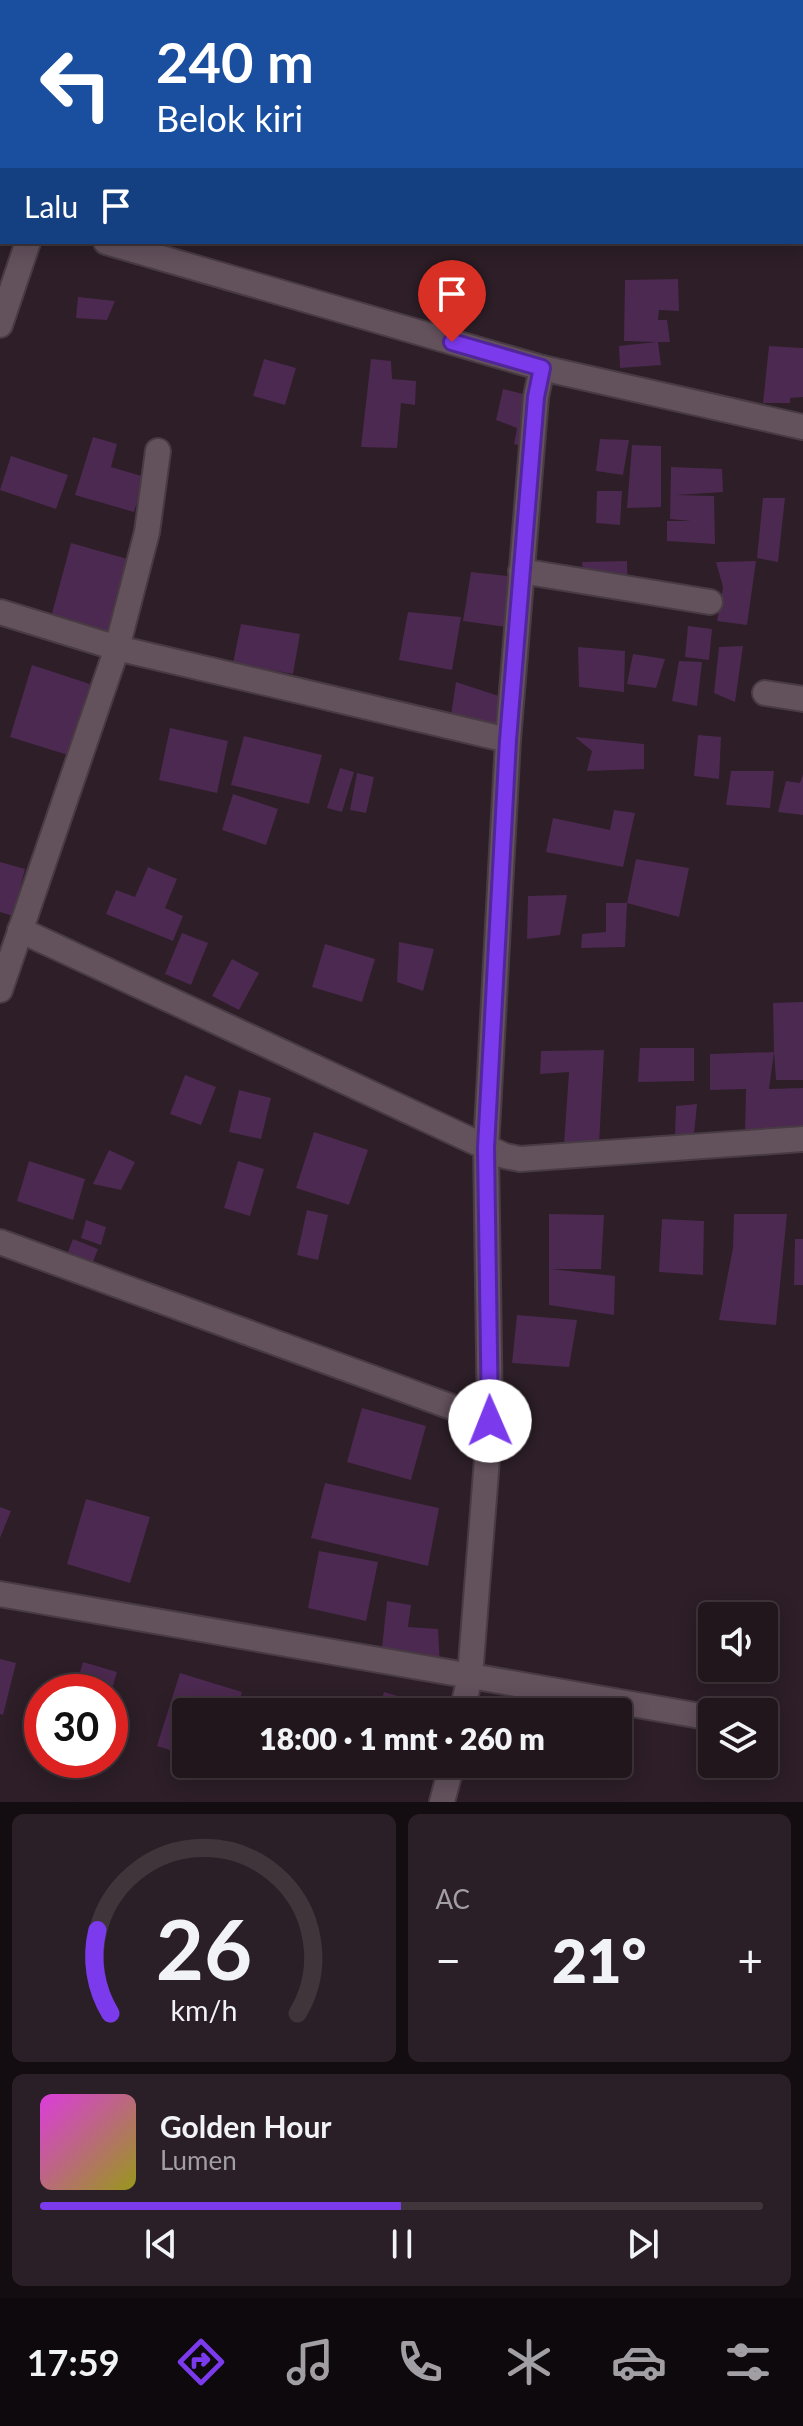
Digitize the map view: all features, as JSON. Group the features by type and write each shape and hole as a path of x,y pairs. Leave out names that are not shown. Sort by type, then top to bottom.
{"street":[{"path":"0,325 27,244"},
{"path":"113,244 542,368 803,427"},
{"path":"465,1698 470,1676 490,1421 486,1148 508,740 521,571 542,368"},
{"path":"0,990 117,648 147,532 158,451"},
{"path":"521,571 710,602"},
{"path":"0,612 117,648 508,740"},
{"path":"765,693 803,699"},
{"path":"20,930 486,1148 520,1159 803,1139"},
{"path":"0,1242 490,1421"},
{"path":"0,1594 698,1716"},
{"path":"442,1802 448,1778"}],"building":[{"path":"678,279 679,311 659,310 658,320 667,320 670,342 658,342 661,365 620,368 619,346 656,342 624,341 625,280"},
{"path":"78,297 115,301 107,320 76,318"},
{"path":"769,346 803,348 803,397 790,398 790,403 763,403"},
{"path":"264,359 296,368 285,405 253,396"},
{"path":"371,359 391,361 392,379 416,381 415,405 401,403 397,448 361,447"},
{"path":"503,389 536,397 532,449 514,444 517,428 496,420"},
{"path":"93,437 117,444 111,467 145,477 134,512 75,495"},
{"path":"600,439 629,440 623,475 596,471"},
{"path":"632,445 661,446 661,507 627,508"},
{"path":"11,456 68,475 56,509 0,490"},
{"path":"671,467 722,469 723,492 677,495 714,496 715,544 667,541 667,521 691,521 670,519"},
{"path":"597,491 622,491 620,525 596,523"},
{"path":"763,498 785,498 778,562 757,558"},
{"path":"71,543 131,560 107,638 51,617"},
{"path":"627,561 628,594 585,589 582,562"},
{"path":"756,561 747,625 717,621 723,587 716,562"},
{"path":"471,572 518,577 514,628 463,621"},
{"path":"408,612 461,617 452,670 399,660"},
{"path":"241,624 300,634 293,674 233,663"},
{"path":"688,626 712,629 709,660 685,657"},
{"path":"743,646 735,702 714,693 719,647"},
{"path":"578,647 625,651 624,692 579,687"},
{"path":"633,654 665,659 656,688 627,684"},
{"path":"679,661 702,662 697,706 672,701"},
{"path":"32,665 90,684 68,755 10,737"},
{"path":"456,682 508,699 499,733 450,722"},
{"path":"170,728 228,741 217,793 159,780"},
{"path":"698,735 721,737 719,779 694,776"},
{"path":"244,736 322,755 309,804 231,785"},
{"path":"575,737 644,744 644,769 587,771 592,751"},
{"path":"340,768 354,772 342,812 327,808"},
{"path":"731,771 774,771 770,808 726,805"},
{"path":"357,773 374,777 366,813 350,810"},
{"path":"803,774 803,815 778,812 786,781 800,783"},
{"path":"233,794 278,809 266,845 222,830"},
{"path":"614,810 635,813 623,867 546,852 553,818 610,830"},
{"path":"636,859 689,868 679,917 627,903"},
{"path":"0,862 25,869 13,916 0,912"},
{"path":"148,867 177,879 165,908 183,916 173,941 106,914 116,890 135,897"},
{"path":"567,895 560,935 527,939 528,896"},
{"path":"606,903 627,903 625,947 581,948 582,934 606,932"},
{"path":"182,933 208,943 191,985 165,974"},
{"path":"399,942 434,949 423,991 397,982"},
{"path":"325,944 375,959 362,1002 312,987"},
{"path":"232,959 259,973 239,1010 212,996"},
{"path":"803,1002 803,1080 776,1080 773,1003"},
{"path":"640,1048 694,1048 694,1081 638,1082"},
{"path":"604,1050 599,1145 564,1144 569,1072 540,1074 541,1051"},
{"path":"774,1052 769,1089 803,1088 803,1130 745,1133 746,1089 710,1090 710,1054"},
{"path":"185,1075 216,1087 201,1125 170,1114"},
{"path":"239,1090 271,1098 261,1139 229,1132"},
{"path":"697,1104 694,1134 675,1136 676,1106"},
{"path":"314,1132 368,1150 349,1205 296,1188"},
{"path":"109,1150 135,1162 121,1190 93,1184"},
{"path":"29,1161 85,1179 73,1220 17,1201"},
{"path":"238,1161 264,1169 250,1216 224,1208"},
{"path":"307,1210 328,1215 318,1260 297,1255"},
{"path":"549,1214 604,1215 601,1269 551,1269 615,1276 614,1315 549,1305"},
{"path":"734,1214 787,1214 776,1325 719,1320 733,1248"},
{"path":"662,1219 704,1221 703,1275 659,1272"},
{"path":"86,1220 106,1227 101,1245 81,1238"},
{"path":"73,1239 98,1249 91,1267 66,1257"},
{"path":"795,1239 803,1239 803,1285 794,1285"},
{"path":"517,1315 577,1320 569,1367 512,1363"},
{"path":"362,1408 426,1426 411,1480 347,1462"},
{"path":"325,1483 439,1508 428,1566 311,1538"},
{"path":"86,1499 150,1517 130,1583 67,1564"},
{"path":"0,1507 11,1511 0,1538"},
{"path":"319,1551 378,1562 366,1621 308,1608"},
{"path":"387,1601 411,1605 408,1627 438,1629 440,1665 381,1657"},
{"path":"0,1659 16,1663 3,1715 0,1714"},
{"path":"83,1662 117,1672 116,1674 79,1674"},
{"path":"180,1673 242,1692 240,1698 172,1698"},
{"path":"384,1692 404,1698 382,1698"},
{"path":"172,1698 172,1751 157,1746"}],"route":[{"path":"452,342 542,368 536,397 508,740 486,1148 490,1421"}]}
